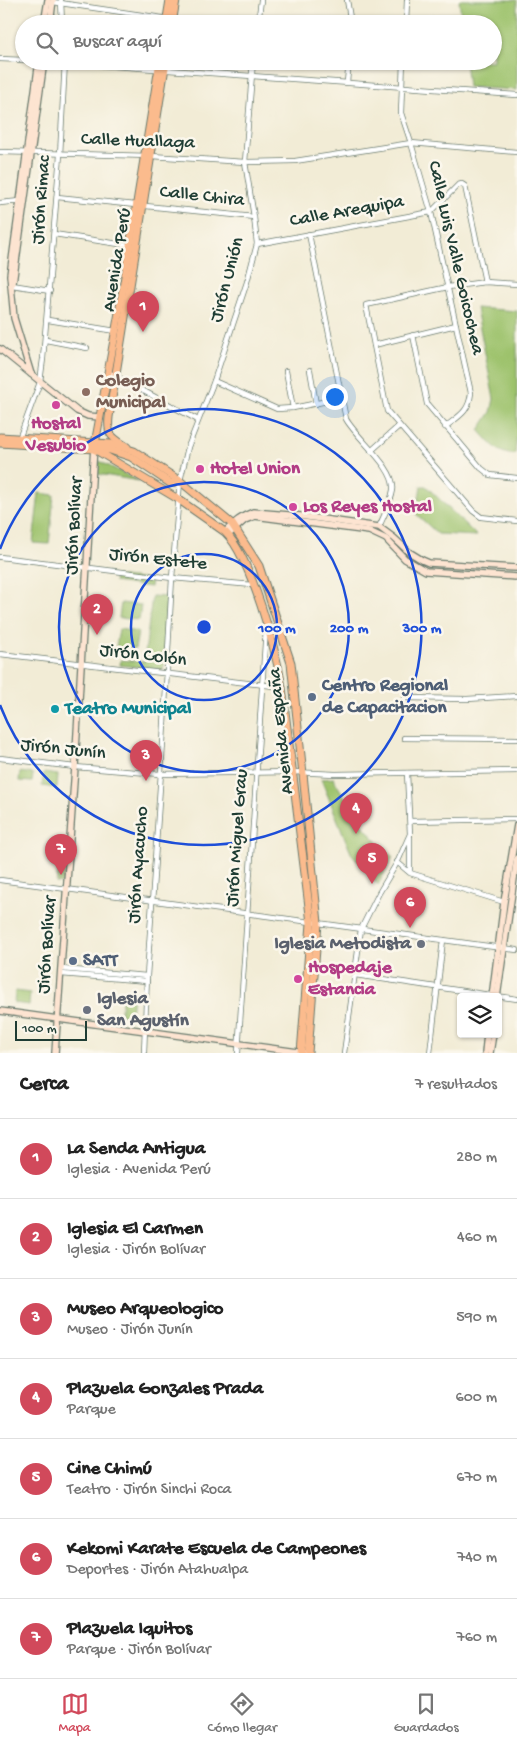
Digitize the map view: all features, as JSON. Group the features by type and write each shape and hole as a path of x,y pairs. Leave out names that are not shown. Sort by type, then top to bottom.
{"main road":[{"path":"170,0 170,15"},
{"path":"172,15 176,0"},
{"name":"Avenida Perú","path":"134,451 111,436 108,429 124,307 160,70"},
{"name":"Avenida Perú","path":"94,447 116,331 124,307"},
{"name":"Avenida España","path":"0,437 94,447 178,499 227,534 248,570 279,669 314,923"},
{"name":"Avenida España","path":"0,443 94,447 111,444 134,451 180,481 234,526 259,566 291,663 303,774 314,923 305,1053"},
{"path":"94,447 131,457 170,483 180,481"},
{"path":"248,570 250,566 255,564 259,566"}],"street":[{"path":"259,15 261,0"},
{"path":"347,0 350,15"},
{"path":"406,15 407,0"},
{"path":"51,1 136,15"},
{"path":"47,15 51,1"},
{"path":"50,15 51,1"},
{"path":"61,2 62,15"},
{"path":"0,59 15,60"},
{"path":"12,285 15,275 38,70"},
{"path":"31,374 12,308 10,275 42,70"},
{"name":"Jirón Rimac","path":"19,439 40,382 48,340 65,70"},
{"path":"201,70 517,95"},
{"name":"Jirón Unión","path":"178,499 188,447 214,381 247,282 257,244 244,162 252,70"},
{"path":"347,82 348,70"},
{"name":"Calle Luis Valle Goicochea","path":"402,70 401,114 431,212 471,393 470,404 445,427"},
{"name":"Calle Huallaga","path":"0,152 148,156 244,162 295,161 411,144 517,152"},
{"name":"Calle Arequipa","path":"257,244 431,212 458,185 462,184 465,186 485,282"},
{"name":"Calle Chira","path":"57,198 254,217"},
{"path":"0,203 20,201"},
{"path":"54,234 134,246"},
{"path":"309,234 346,419 388,472 393,488 379,527"},
{"path":"517,284 485,282 448,287 366,305 387,410 473,511 481,516 517,521"},
{"path":"12,285 50,291"},
{"path":"48,320 116,331"},
{"path":"374,345 456,325"},
{"path":"413,335 427,404 445,427 490,475 517,478"},
{"path":"48,340 87,348"},
{"path":"14,360 20,355 23,347"},
{"path":"0,349 77,411 88,416 100,416"},
{"path":"310,370 316,404"},
{"path":"108,372 198,420"},
{"path":"286,372 293,408"},
{"path":"214,381 278,409 293,408 342,398"},
{"path":"372,451 399,426"},
{"name":"Jirón Bolívar","path":"55,1053 76,768 94,447"},
{"name":"Jirón Ayacucho","path":"144,1053 147,978 178,499"},
{"path":"227,534 246,515 262,512 379,527 409,552 429,563 517,568"},
{"path":"234,526 250,518 262,516 369,530 386,538 405,559 426,572 517,577"},
{"name":"Jirón Estete","path":"0,557 172,578 253,585"},
{"name":"Jirón Miguel Grau","path":"238,1053 266,625"},
{"name":"Jirón Colón","path":"0,654 282,687"},
{"path":"404,698 467,699 517,696"},
{"path":"404,738 517,739"},
{"name":"Jirón Junín","path":"0,758 76,768 160,774 517,771"},
{"path":"407,773 410,821 410,872"},
{"path":"410,821 517,819"},
{"path":"495,993 517,825"},
{"path":"344,1053 361,929 410,834"},
{"path":"507,903 515,880 517,858"},
{"path":"397,862 410,872 517,906"},
{"path":"0,880 517,950"},
{"path":"430,1053 443,940"},
{"path":"61,971 147,978"},
{"path":"355,975 476,993"},
{"path":"502,997 517,999"},
{"path":"0,1011 305,1053"},
{"path":"485,1053 487,1038"},
{"path":"490,1053 492,1038"}],"green space":[{"path":"459,0 517,0 517,90 468,87 466,70 502,70 502,15 461,15"},
{"path":"476,308 517,311 517,430 515,454 504,453 499,450 479,430 491,412 494,399"},
{"path":"99,461 139,481 98,474"},
{"path":"421,486 426,486 477,536 438,534 416,514"},
{"path":"39,493 54,495 49,544 33,543"},
{"path":"115,576 151,580 150,587 114,582"},
{"path":"152,596 167,597 163,670 120,665 121,660 144,662"},
{"path":"121,603 141,605 139,620 119,618"},
{"path":"119,629 138,632 135,649 116,647"},
{"path":"20,772 33,774 32,782 19,781"},
{"path":"44,773 58,775 57,788 42,786"},
{"path":"334,778 360,822 393,857 378,885 351,853 321,779"},
{"path":"59,865 65,866 64,884 56,883"},
{"path":"15,991 30,993 29,1005 14,1003"},
{"path":"123,993 133,994 131,1016 120,1015"}],"place":[{"name":"La Senda Antigua","path":"143,332"},
{"name":"Colegio Municipal","path":"86,392"},
{"name":"Hostal Vesubio","path":"56,405"},
{"name":"Hotel Union","path":"200,469"},
{"name":"Los Reyes Hostal","path":"293,507"},
{"name":"Iglesia El Carmen","path":"97,635"},
{"name":"Centro Regional de Capacitacion","path":"312,697"},
{"name":"Teatro Municipal","path":"55,709"},
{"name":"Museo Arqueologico","path":"146,781"},
{"name":"Plazuela Gonzales Prada","path":"356,834"},
{"name":"Plazuela Iquitos","path":"61,875"},
{"name":"Cine Chimú","path":"372,884"},
{"name":"Kekomi Karate Escuela de Campeones","path":"410,928"},
{"name":"Iglesia Metodista","path":"421,944"},
{"name":"SATT","path":"73,961"},
{"name":"Hospedaje Estancia","path":"298,979"},
{"name":"Iglesia San Agustín","path":"87,1010"}]}
